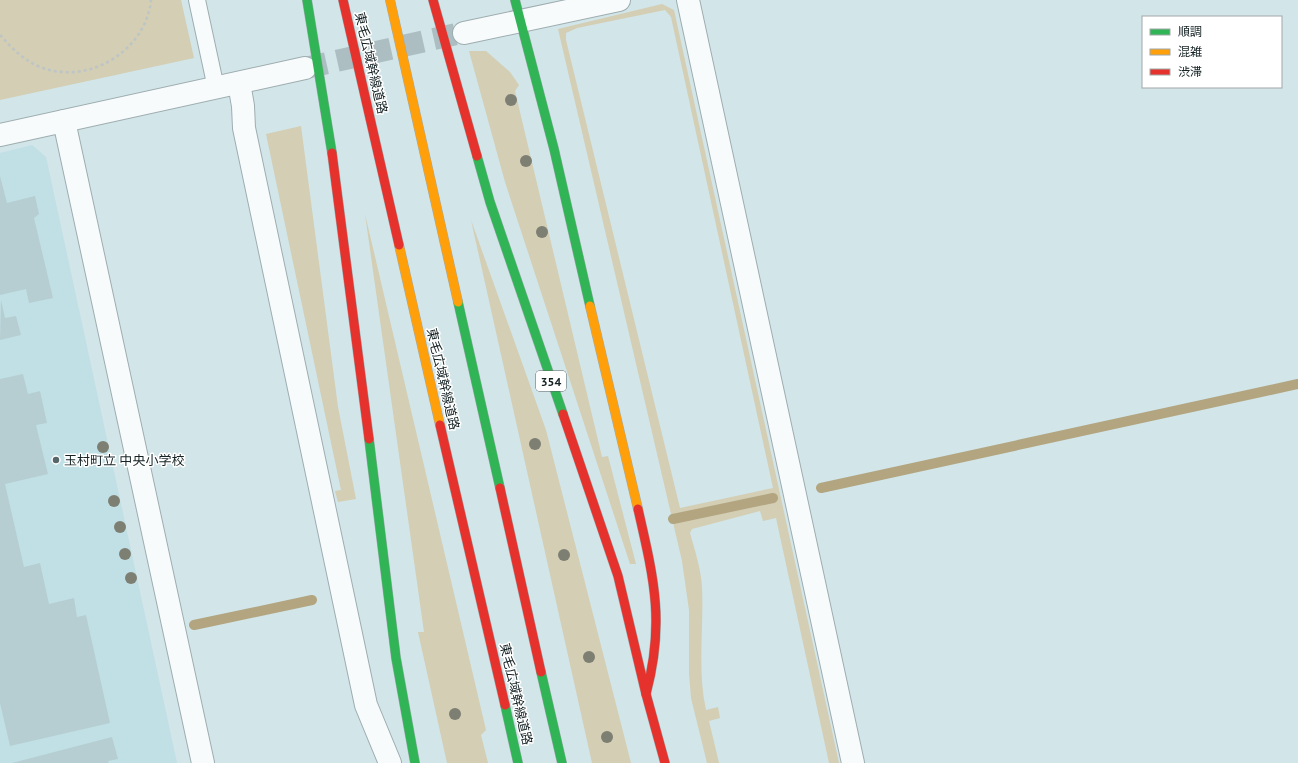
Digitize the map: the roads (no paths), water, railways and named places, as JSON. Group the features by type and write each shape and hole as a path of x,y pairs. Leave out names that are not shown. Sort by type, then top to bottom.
{"main road":[{"path":"307,0 336,181 396,658 415,763"},
{"name":"東毛広域幹線道路","path":"343,0 518,763"},
{"path":"390,0 562,763"},
{"name":"354","path":"433,0 490,202 618,576 646,694 665,763"},
{"path":"515,0 554,149 651,566 656,595 658,634 654,665 646,694"}],"street":[{"path":"464,33 619,0"},
{"path":"688,0 853,763"},
{"path":"0,135 305,68"},
{"path":"239,83 243,106 244,128 366,705 390,763"},
{"path":"64,121 203,763"}],"lane":[{"path":"196,0 216,88"}],"waterway":[{"path":"821,488 1298,384"},
{"path":"673,519 773,498"},
{"path":"194,625 312,600"}],"tunnel":[{"path":"305,68 461,33"}],"place":[{"name":"玉村町立 中央小学校","path":"56,460"}]}
